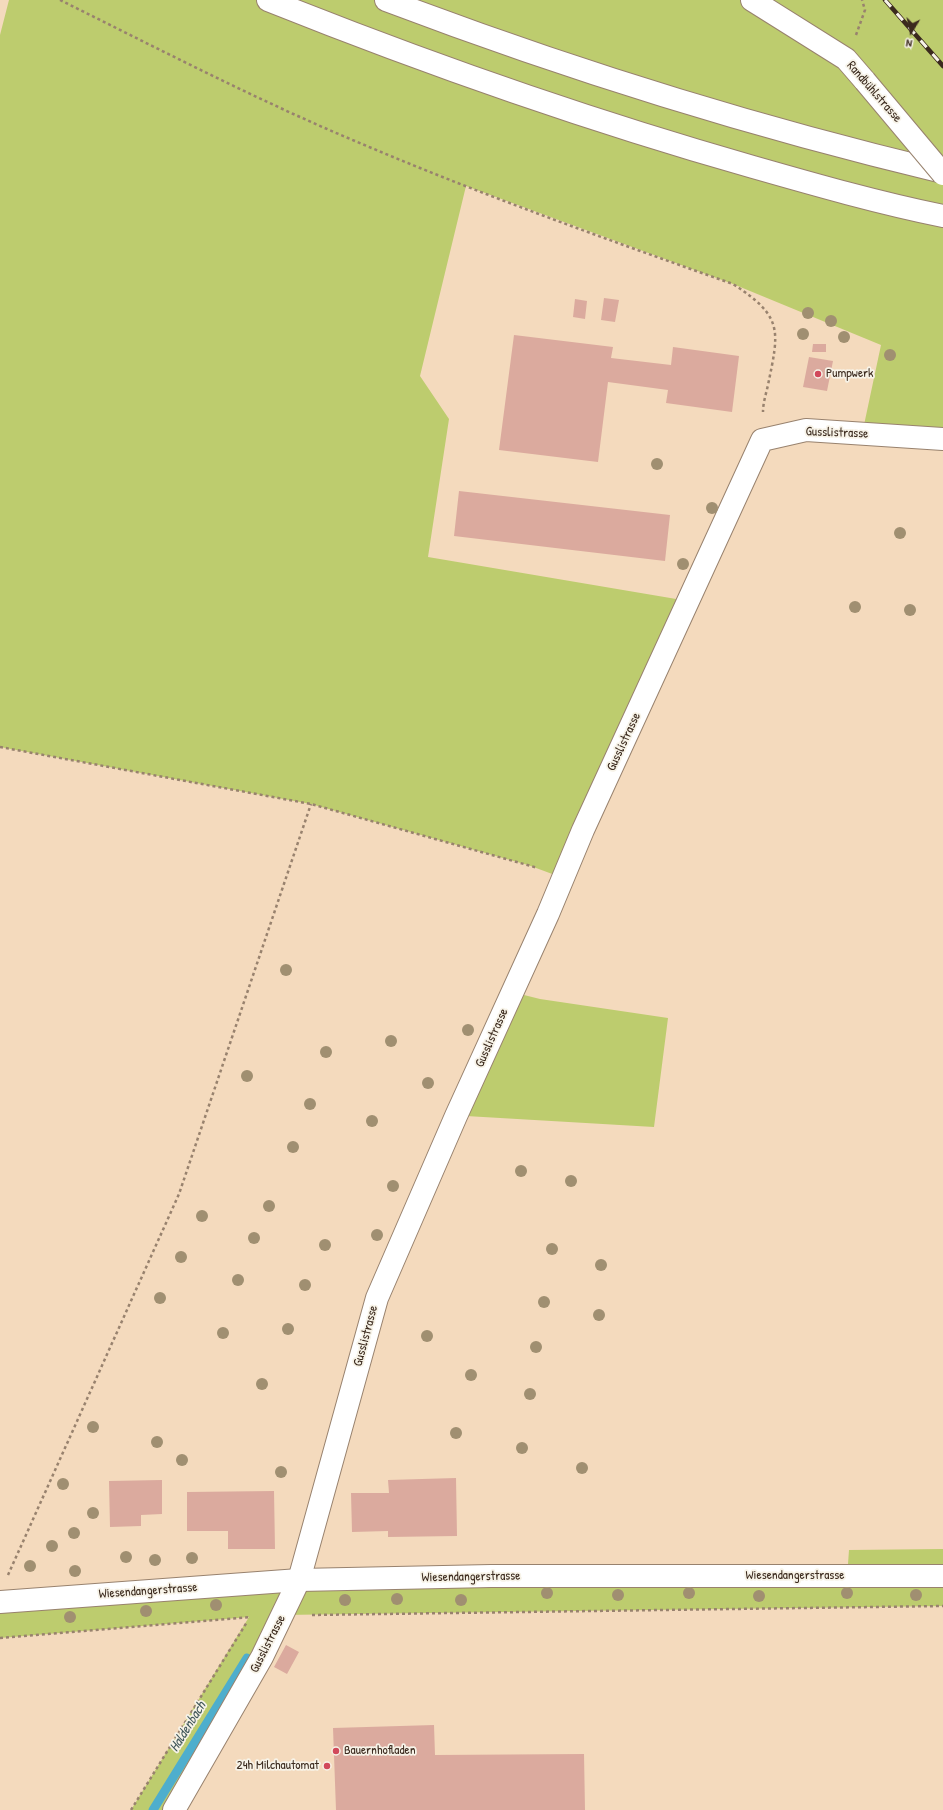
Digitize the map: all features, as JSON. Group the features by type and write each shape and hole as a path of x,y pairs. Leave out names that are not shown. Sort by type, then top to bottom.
{"main road":[{"path":"268,0 477,80 623,129 788,177 943,216"},
{"path":"386,0 526,51 664,96 785,132 943,173"},
{"name":"Randbühlstrasse","path":"752,0 846,59 943,173"},
{"name":"Gusslistrasse","path":"174,1810 262,1657 299,1580 377,1298 456,1116 548,914 583,830 762,440 806,430 943,439"},
{"name":"Wiesendangerstrasse","path":"0,1602 299,1580 492,1576 943,1576"}],"path":[{"path":"60,0 234,85 354,141 525,209 733,284 755,298 773,320 776,343 763,409 762,440"},
{"path":"846,59 866,10 862,0"},
{"path":"0,747 311,804 528,865"},
{"path":"6,1578 180,1194 311,804"},
{"path":"0,1638 282,1615 943,1606"},
{"path":"131,1810 230,1650"}],"green space":[{"path":"9,0 943,0 943,431 864,425 881,345 733,284 466,186 420,376 449,419 428,557 688,601 563,878 528,865 311,804 0,747 0,35"},
{"path":"520,994 540,999 668,1018 654,1127 466,1116"},
{"path":"943,1549 943,1564 848,1564 849,1550"},
{"path":"943,1576 943,1606 282,1615 174,1810 131,1810 249,1617 0,1638 0,1602 299,1580"}],"building":[{"path":"604,298 619,300 615,322 601,320"},
{"path":"575,299 587,301 585,319 573,317"},
{"path":"514,335 613,347 611,358 671,365 673,347 739,356 732,412 666,403 668,390 608,382 598,462 499,450"},
{"path":"813,344 826,344 826,352 812,352"},
{"name":"Pumpwerk","path":"809,357 833,361 827,391 803,387"},
{"path":"459,491 670,515 665,561 454,536"},
{"path":"456,1478 457,1536 388,1537 388,1531 352,1532 351,1493 389,1493 388,1480"},
{"path":"162,1480 162,1514 141,1515 141,1526 110,1527 109,1481"},
{"path":"274,1491 275,1549 228,1549 228,1531 187,1531 187,1492"},
{"path":"286,1645 299,1652 287,1674 274,1667"},
{"path":"434,1725 435,1755 584,1754 585,1810 336,1810 333,1728"}],"waterway":[{"name":"Haldenbach","path":"153,1810 247,1658"}],"railway":[{"path":"885,0 943,66"}],"place":[{"name":"Pumpwerk","path":"818,374"},
{"name":"Bauernhofladen","path":"336,1751"},
{"name":"24h Milchautomat","path":"327,1766"}]}
